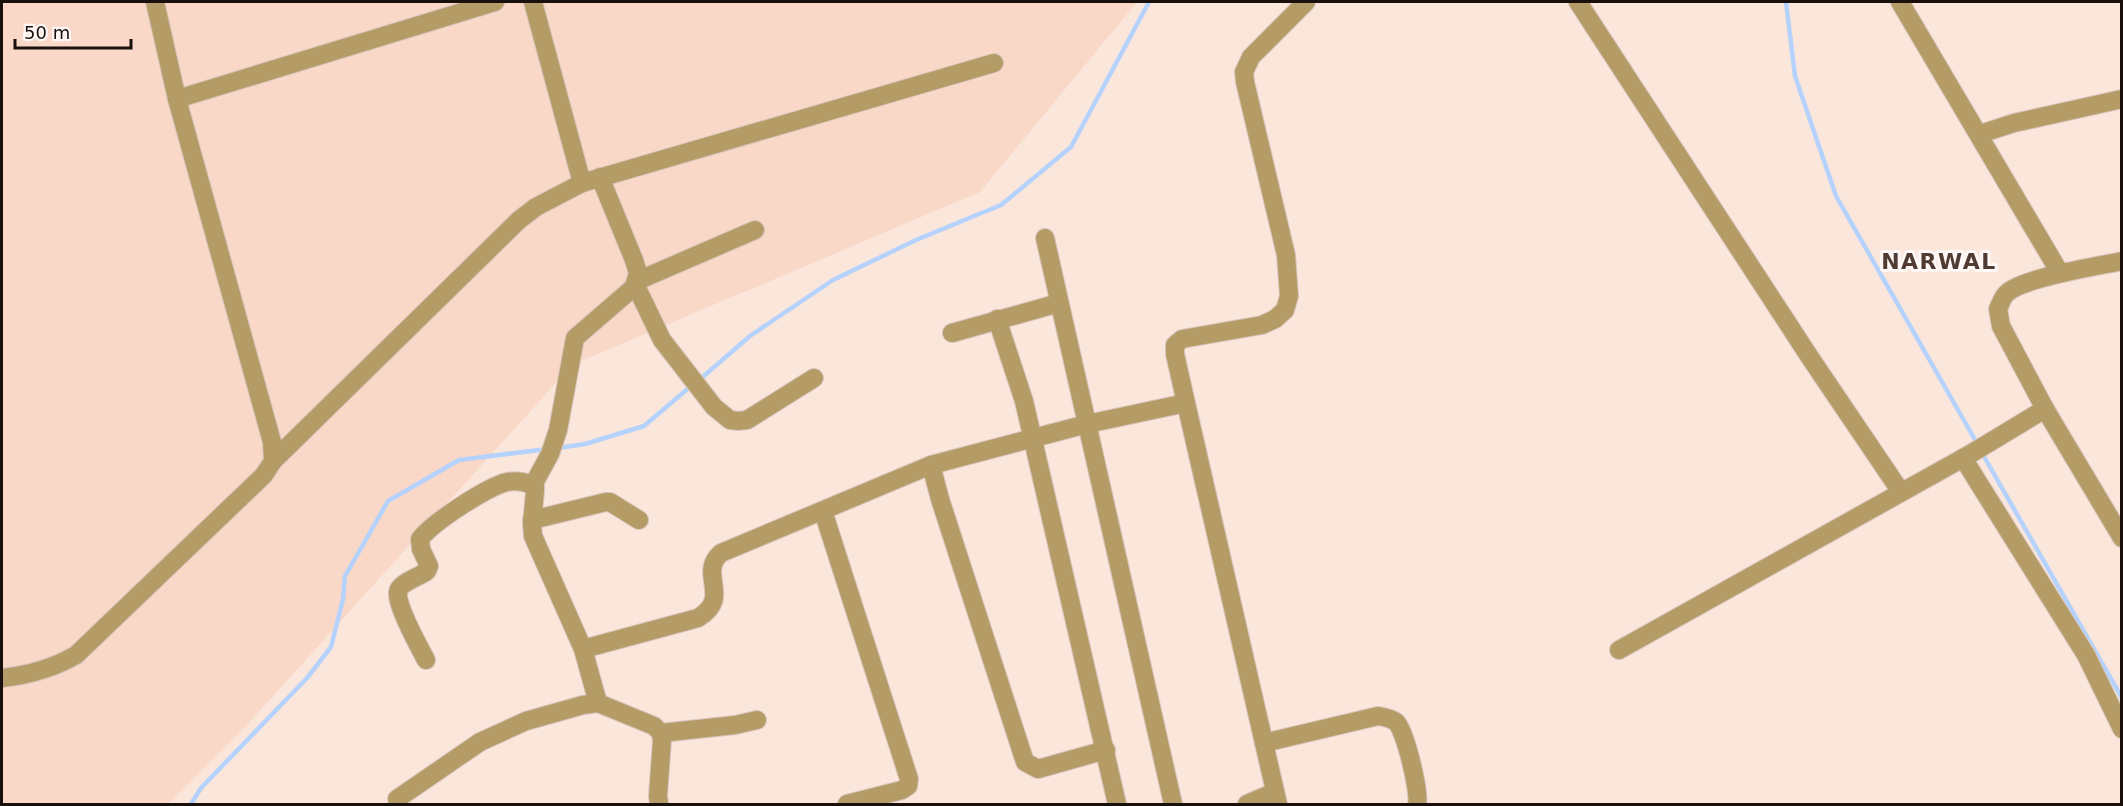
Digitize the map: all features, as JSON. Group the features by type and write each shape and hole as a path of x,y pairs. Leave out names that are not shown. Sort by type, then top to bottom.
{"street":[{"path":"155,2 177,99 272,442 273,461"},
{"path":"177,99 495,2"},
{"path":"533,2 582,183"},
{"path":"1247,804 1276,798 1175,354 1175,345 1182,339 1263,325 1275,319 1285,310 1289,296 1286,255 1264,168 1244,72 1251,57 1306,2"},
{"path":"1578,2 1901,492"},
{"path":"1900,2 2060,273"},
{"path":"2,678 40,671 76,655 264,475 273,461 519,220 536,207 582,183 600,177 994,63"},
{"path":"1980,134 2014,123 2121,99"},
{"path":"600,177 634,260 638,273 636,282 662,340 714,407 730,420 738,422 747,420 814,378"},
{"path":"598,703 583,649 532,534 535,491 533,486 553,446 575,338 636,282 755,230"},
{"path":"1045,238 1173,804"},
{"path":"2121,261 2060,273 2021,285 2006,293 1998,309 2001,326 2045,409 2121,538"},
{"path":"952,333 1059,303"},
{"path":"997,319 1024,401 1117,804"},
{"path":"583,649 698,618 712,606 714,597 712,567 715,558 721,553 932,465 1087,424 1186,403"},
{"path":"1619,650 1968,455 2045,409"},
{"path":"1968,455 2086,655 2121,729"},
{"path":"932,465 940,499 1025,762 1038,769 1106,750"},
{"path":"426,660 399,606 397,593 399,588 427,571 429,566 421,549 420,539 443,518 507,482 524,482 533,486"},
{"path":"532,520 606,502 639,520"},
{"path":"823,511 909,779 908,786 902,790 847,804"},
{"path":"397,799 480,742 503,730 549,714 598,703 654,726 661,733 659,804"},
{"path":"1264,743 1378,716 1395,720 1402,728 1416,789 1417,804"},
{"path":"661,733 735,726 757,720"}],"shaded area":[{"path":"2,2 1137,2 980,192 572,365 247,725 168,804 2,804"}],"waterway":[{"path":"698,381 750,336 833,280 916,240 1001,205 1071,147 1149,2"},
{"path":"1786,2 1795,76 1836,196 1978,445"},
{"path":"558,448 585,444 644,426 691,386"},
{"path":"191,804 201,788 307,678 331,647 343,599 345,576 388,501 459,460 547,449"},
{"path":"1982,453 2122,698"}],"district":[{"name":"NARWAL","path":"1939,261"}]}
